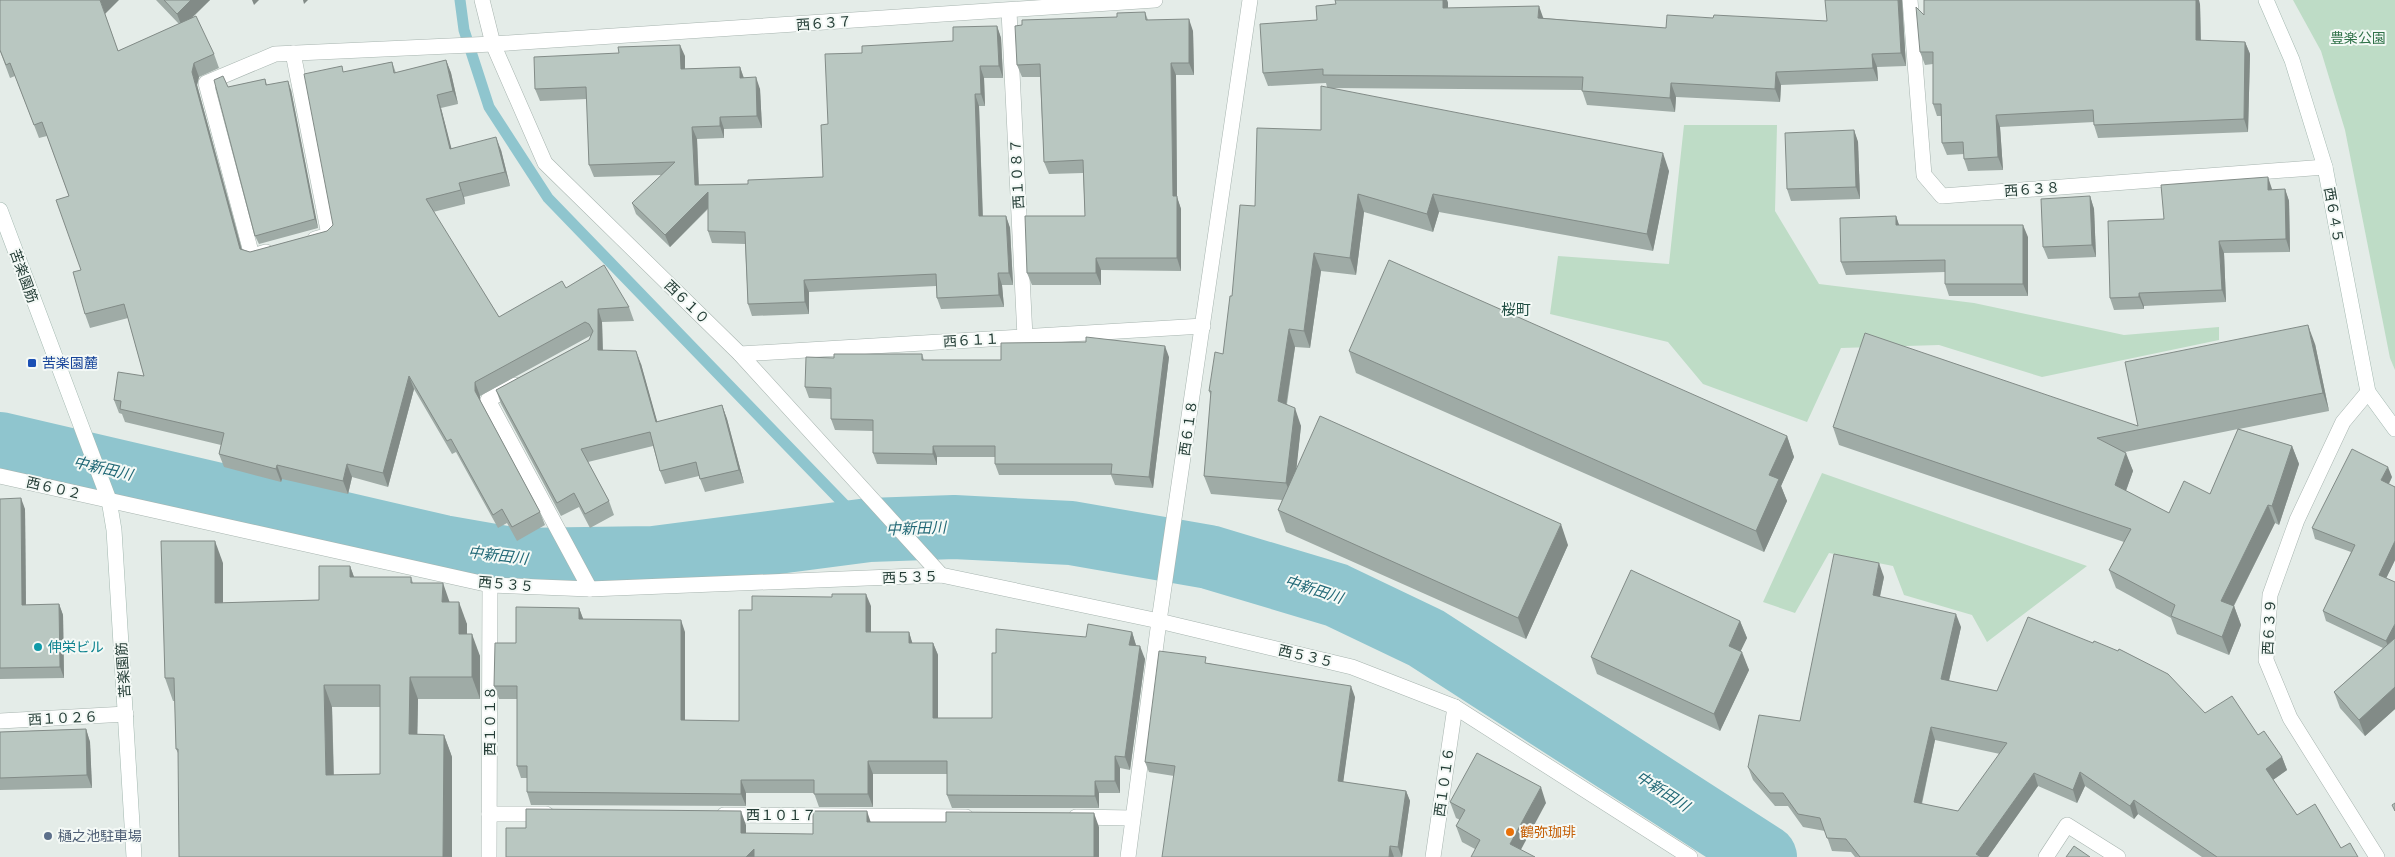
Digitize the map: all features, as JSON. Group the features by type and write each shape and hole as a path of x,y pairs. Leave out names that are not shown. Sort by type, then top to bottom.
{"street":[{"name":"西６１０","path":"482,0 478,45 545,163 740,354 941,575"},
{"name":"西６３７","path":"280,248 252,256 206,83 274,54 478,45 1155,0"},
{"name":"西６１８","path":"1128,857 1159,621 1250,0"},
{"name":"西６３８","path":"1910,0 1924,175 1942,196 2325,167"},
{"name":"西６４５","path":"2266,0 2292,60 2325,167 2368,392 2395,429"},
{"name":"西１０８７","path":"1009,11 1025,337"},
{"path":"293,53 329,235 300,243"},
{"name":"苦楽園筋","path":"0,210 109,500 114,530 134,857"},
{"name":"西６１１","path":"740,354 1203,326"},
{"path":"530,377 488,400 590,589"},
{"name":"西６３９","path":"2368,392 2343,422 2297,520 2270,595 2266,660 2290,718 2377,857"},
{"name":"西６０２","path":"0,476 109,500"},
{"name":"西５３５","path":"109,500 490,585 590,589 941,575 1159,621 1352,667 1455,707 1690,857"},
{"name":"西１０１８","path":"489,857 490,585"},
{"name":"西１０１６","path":"1433,857 1455,707"},
{"name":"西１０２６","path":"0,721 126,714"},
{"path":"489,814 559,814"},
{"name":"西１０１７","path":"707,815 984,817"},
{"path":"1063,817 1132,818"},
{"path":"2046,857 2067,825 2118,857"}],"green space":[{"name":"豊楽公園","path":"2293,0 2395,0 2395,370 2390,358 2345,130 2321,51"},
{"path":"1684,125 1777,125 1775,211 1819,284 1974,303 2124,335 2219,327 2219,340 2042,377 1939,345 1841,348 1807,422 1703,384 1668,342 1550,314 1558,256 1669,264"},
{"path":"1822,473 2087,566 1987,642 1972,615 1904,595 1893,566 1829,553 1795,613 1763,602"}],"building":[{"path":"0,0 100,0 118,51 196,16 214,54 194,63 192,72 240,249 250,252 327,231 333,225 304,74 342,66 343,72 392,62 394,73 446,60 453,91 437,95 450,149 496,137 505,172 459,183 461,190 426,199 499,317 562,281 566,288 604,265 629,307 598,309 598,350 636,351 656,422 722,405 739,470 700,479 696,462 660,471 650,432 581,449 609,501 585,514 574,493 557,503 496,390 589,340 593,331 589,324 585,322 475,382 475,391 540,512 512,527 502,509 493,515 451,439 447,441 409,376 383,473 347,464 343,481 277,465 276,469 219,454 224,433 120,409 121,401 114,400 118,372 144,376 124,304 85,314 73,272 81,270 56,200 69,196 42,122 34,125 10,63 6,65 0,50"},
{"path":"164,0 191,0 177,14"},
{"path":"1335,0 1443,0 1443,8 1539,6 1538,18 1666,28 1667,15 1713,18 1714,15 1827,21 1825,0 1898,0 1901,53 1872,54 1873,68 1776,72 1775,89 1671,83 1670,98 1582,91 1583,77 1323,75 1323,69 1263,73 1260,24 1317,20 1316,6 1336,4"},
{"path":"1924,0 2196,0 2196,40 2245,42 2244,119 2094,125 2093,110 1996,115 1998,157 1964,159 1963,142 1942,143 1941,104 1933,104 1933,52 1920,52 1916,7 1924,15"},
{"path":"1145,12 1146,20 1189,19 1189,63 1171,63 1173,196 1177,196 1177,258 1096,258 1096,273 1027,273 1025,216 1085,216 1083,160 1044,162 1040,64 1017,65 1015,26 1022,25 1022,20 1117,17 1117,13"},
{"path":"997,26 999,66 980,66 981,94 975,94 979,216 1006,216 1009,273 998,273 999,295 937,298 936,274 804,280 805,302 748,304 745,232 708,231 708,192 665,235 632,203 675,162 589,165 586,87 535,89 534,57 619,53 618,47 680,45 681,69 740,67 740,78 756,77 757,116 720,117 720,126 692,127 695,185 748,184 748,180 823,177 821,125 828,124 825,54 862,53 862,46 953,41 953,27"},
{"path":"223,76 228,87 265,79 266,85 288,81 315,219 255,236 214,80"},
{"path":"1321,86 1663,153 1647,234 1433,194 1427,214 1358,194 1350,258 1314,253 1304,331 1289,329 1278,401 1295,408 1286,483 1204,476 1211,391 1209,391 1215,352 1223,354 1230,296 1232,296 1240,205 1255,206 1257,128 1321,130"},
{"path":"1854,130 1856,187 1787,189 1785,133"},
{"path":"2268,177 2268,190 2285,189 2286,239 2219,241 2222,290 2139,293 2139,297 2110,298 2108,221 2164,219 2161,185"},
{"path":"2090,196 2092,245 2043,247 2041,199"},
{"path":"1896,216 1896,225 2023,225 2023,284 1945,284 1945,260 1841,262 1840,218"},
{"path":"1389,260 1787,436 1769,475 1779,479 1756,531 1349,351"},
{"path":"2308,325 2323,393 2097,438 2126,453 2115,485 2169,513 2184,481 2210,494 2238,429 2292,446 2272,506 2268,505 2221,601 2234,606 2222,637 2171,616 2175,605 2109,570 2131,529 1833,427 1865,333 2138,426 2125,362"},
{"path":"1086,337 1165,346 1149,477 1111,474 1112,464 995,464 995,446 933,446 933,454 873,453 873,420 831,419 831,388 805,387 806,357 834,358 834,354 922,354 922,360 1001,360 1001,343 1086,342"},
{"path":"1320,416 1561,524 1518,618 1278,510"},
{"path":"2352,449 2388,467 2381,480 2395,487 2395,541 2379,575 2395,582 2395,624 2386,641 2323,611 2355,545 2312,528"},
{"path":"21,498 22,605 59,604 60,667 0,668 0,499"},
{"path":"161,541 215,541 215,603 319,600 319,566 350,566 350,577 411,577 411,583 443,583 442,602 459,602 459,634 472,634 472,677 410,677 409,734 444,735 443,857 179,857 178,749 176,749 174,678 165,678","holes":["324,685 380,685 380,774 326,775"]},
{"path":"1834,554 1879,563 1873,595 1956,614 1941,679 1997,691 2028,617 2093,643 2094,641 2118,651 2119,649 2168,674 2205,713 2232,696 2258,735 2264,731 2282,757 2266,769 2297,815 2315,804 2341,848 2350,843 2358,857 2217,857 2134,800 2130,806 2080,772 2073,790 2034,773 1976,854 1981,857 1860,857 1846,839 1827,838 1820,818 1798,814 1783,793 1770,793 1748,767 1759,715 1800,721","holes":["1931,727 2007,743 1958,811 1914,802"]},
{"path":"1631,570 1740,621 1729,646 1742,652 1714,714 1591,657"},
{"path":"832,594 866,594 866,632 909,632 909,643 933,643 933,718 992,718 992,653 996,653 996,629 1086,637 1088,624 1132,632 1129,645 1140,646 1125,757 1115,756 1115,781 1095,781 1095,796 947,795 947,761 868,761 868,794 814,794 814,780 741,780 741,794 527,792 527,766 517,766 517,686 494,686 495,643 516,643 516,607 579,608 579,619 681,620 681,720 739,721 739,610 752,610 752,596 832,597"},
{"path":"2395,638 2395,687 2359,720 2334,692"},
{"path":"1159,651 1206,657 1205,663 1351,686 1338,781 1406,791 1398,847 1390,846 1389,857 1162,857 1175,766 1145,762"},
{"path":"86,729 87,775 0,778 0,732"},
{"path":"1477,753 1541,787 1510,844 1535,857 1471,857 1480,840 1456,826 1465,810 1450,802"},
{"path":"526,809 741,811 741,833 813,834 813,811 867,811 867,822 946,822 946,812 1094,813 1094,857 754,857 754,849 746,857 506,857 506,828 526,828"},
{"path":"2074,846 2090,857 2066,857"}],"waterway":[{"path":"460,0 464,30 489,107 548,198 869,530"},
{"name":"中新田川","path":"0,444 443,547 517,560 654,558 869,530 954,527 1071,533 1209,557 1336,595 1426,638 1765,857"}],"place":[{"name":"苦楽園麓","path":"32,363"},
{"name":"伸栄ビル","path":"38,647"},
{"name":"鶴弥珈琲","path":"1510,832"},
{"name":"樋之池駐車場","path":"48,836"}],"district":[{"name":"桜町","path":"1516,309"}]}
